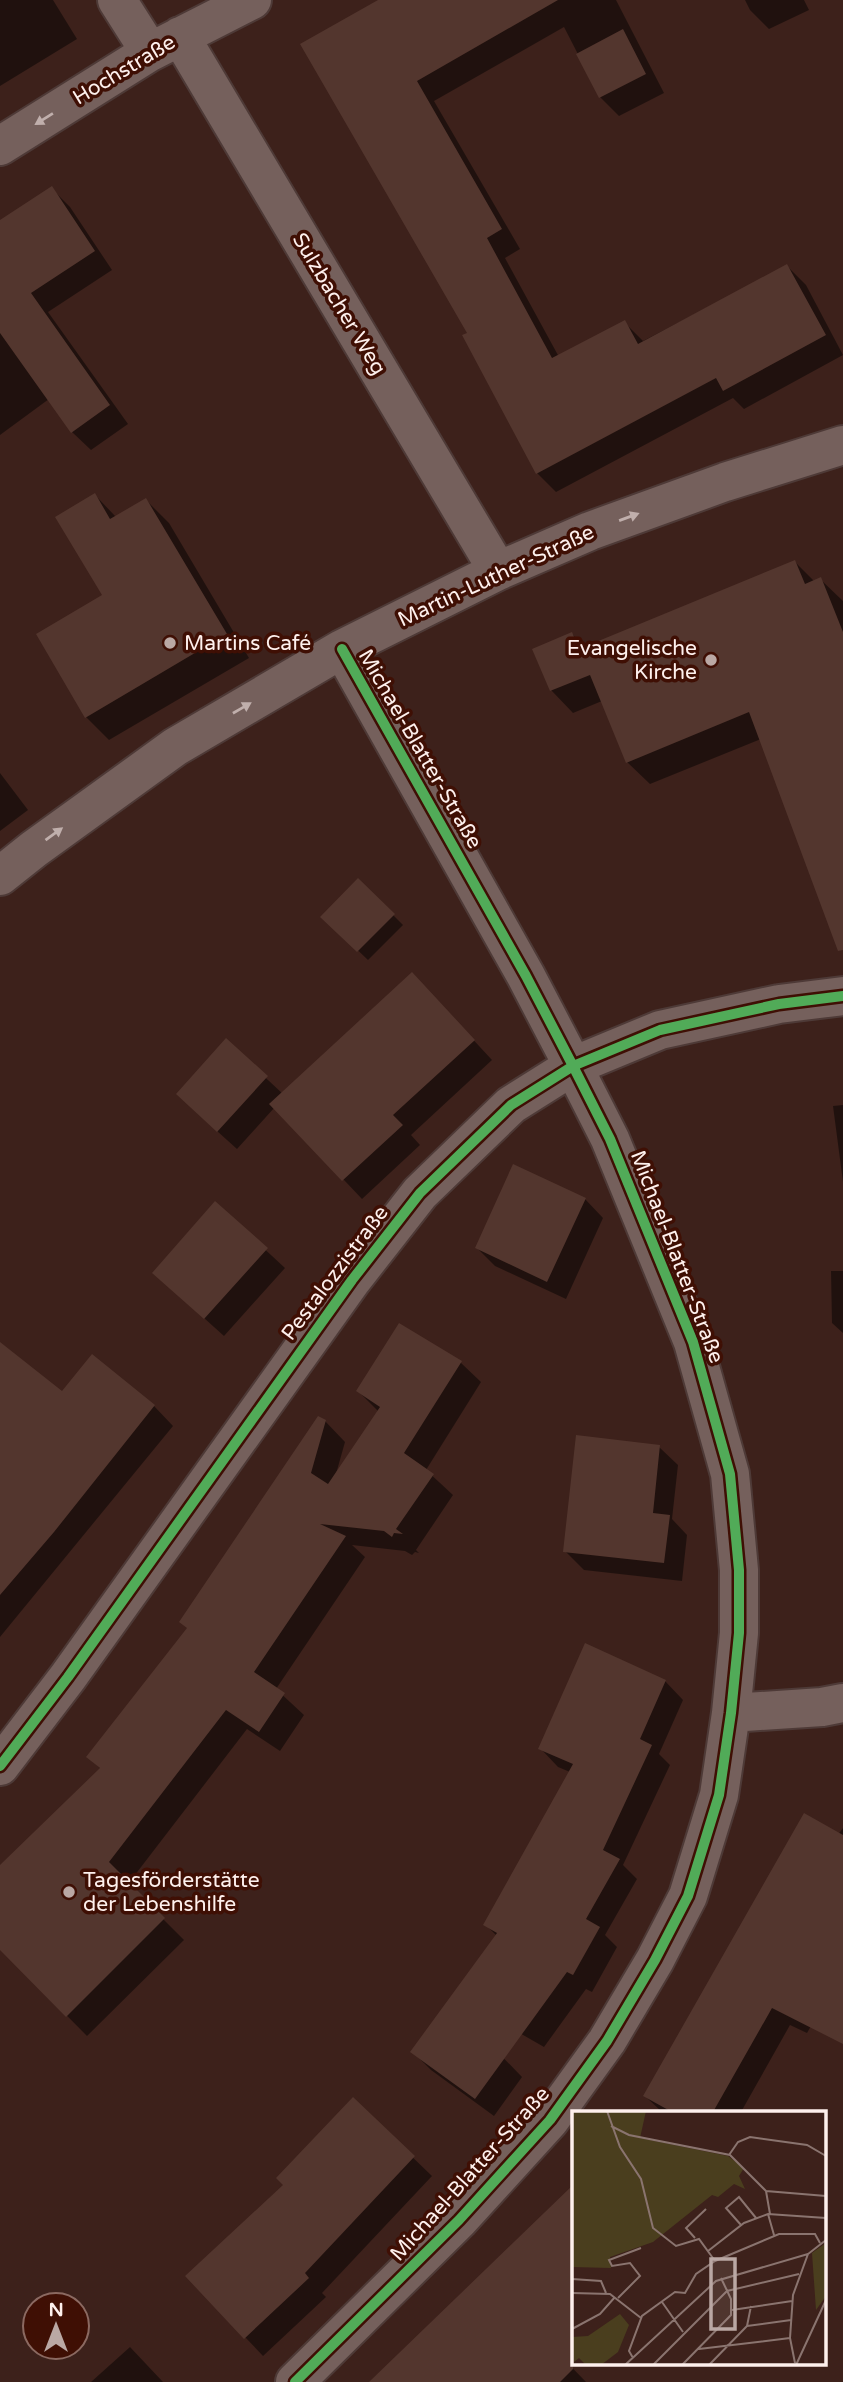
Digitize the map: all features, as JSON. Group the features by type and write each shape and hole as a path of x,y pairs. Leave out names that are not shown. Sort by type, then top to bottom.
{"street":[{"name":"Sulzbacher Weg","path":"117,0 165,44 498,571"},
{"name":"Hochstraße","path":"0,146 165,44 252,0"},
{"name":"Martin-Luther-Straße","path":"0,876 175,747 342,649 498,571 603,527 725,482 843,446"},
{"name":"Michael-Blatter-Straße","path":"295,2382 459,2220 550,2120 607,2041 688,1896 719,1795 739,1633 739,1570 730,1474 693,1342 610,1139 527,976 342,649"},
{"name":"Pestalozzistraße","path":"0,1766 68,1677 352,1280 420,1193 511,1105 573,1066 660,1030 779,1004 843,996"},
{"path":"731,1713 822,1707 843,1703"}],"building":[{"path":"378,0 558,0 417,81 502,229 487,238 552,358 625,320 638,344 787,264 826,335 723,391 716,378 536,474 462,335 467,333 300,44"},
{"path":"623,29 646,74 599,98 576,54"},
{"path":"52,186 95,251 31,293 110,405 71,433 0,333 0,220"},
{"path":"95,493 110,519 146,498 227,634 85,718 36,634 102,595 55,517"},
{"name":"Evangelische Kirche","path":"795,560 805,584 821,577 843,632 843,950 838,951 749,712 626,763 590,675 550,691 532,649 572,632 579,649"},
{"path":"358,878 395,914 357,952 320,917"},
{"path":"412,972 475,1040 393,1115 403,1125 342,1181 269,1104"},
{"path":"226,1038 268,1076 217,1132 176,1094"},
{"path":"513,1164 586,1198 547,1282 475,1248"},
{"path":"215,1201 268,1248 204,1319 152,1273"},
{"path":"399,1323 462,1361 404,1453 434,1474 396,1529 403,1534 394,1533 392,1537 384,1531 320,1524 346,1536 254,1672 285,1693 259,1732 226,1710 109,1862 165,1918 66,2017 0,1950 0,1865 100,1768 86,1757 187,1628 179,1622 318,1416 326,1420 311,1473 328,1484 380,1407 356,1391"},
{"path":"0,1342 62,1391 92,1354 155,1405 0,1595"},
{"path":"576,1435 660,1445 653,1513 670,1515 664,1563 563,1552"},
{"path":"585,1643 666,1680 640,1739 652,1745 603,1850 620,1859 586,1919 600,1927 573,1975 567,1972 475,2099 410,2052 497,1933 483,1925 573,1764 538,1749"},
{"path":"804,1813 843,1835 843,2044 772,2008 714,2111 670,2111 643,2096"},
{"path":"353,2097 415,2156 305,2273 309,2278 244,2339 185,2276 283,2185 276,2178"},
{"path":"572,2186 573,2369 560,2382 369,2382"}],"cycle path":[{"path":"295,2382 459,2220 550,2120 607,2041 655,1960 688,1896 719,1795 739,1633 739,1570 730,1474 693,1342 610,1139 526,976 342,649"},
{"path":"0,1766 68,1677 352,1280 420,1193 511,1105 573,1066 660,1030 779,1004 843,996"}],"place":[{"name":"Martins Café","path":"170,643"},
{"name":"Evangelische Kirche","path":"711,660"},
{"name":"Tagesförderstätte der Lebenshilfe","path":"69,1892"}]}
